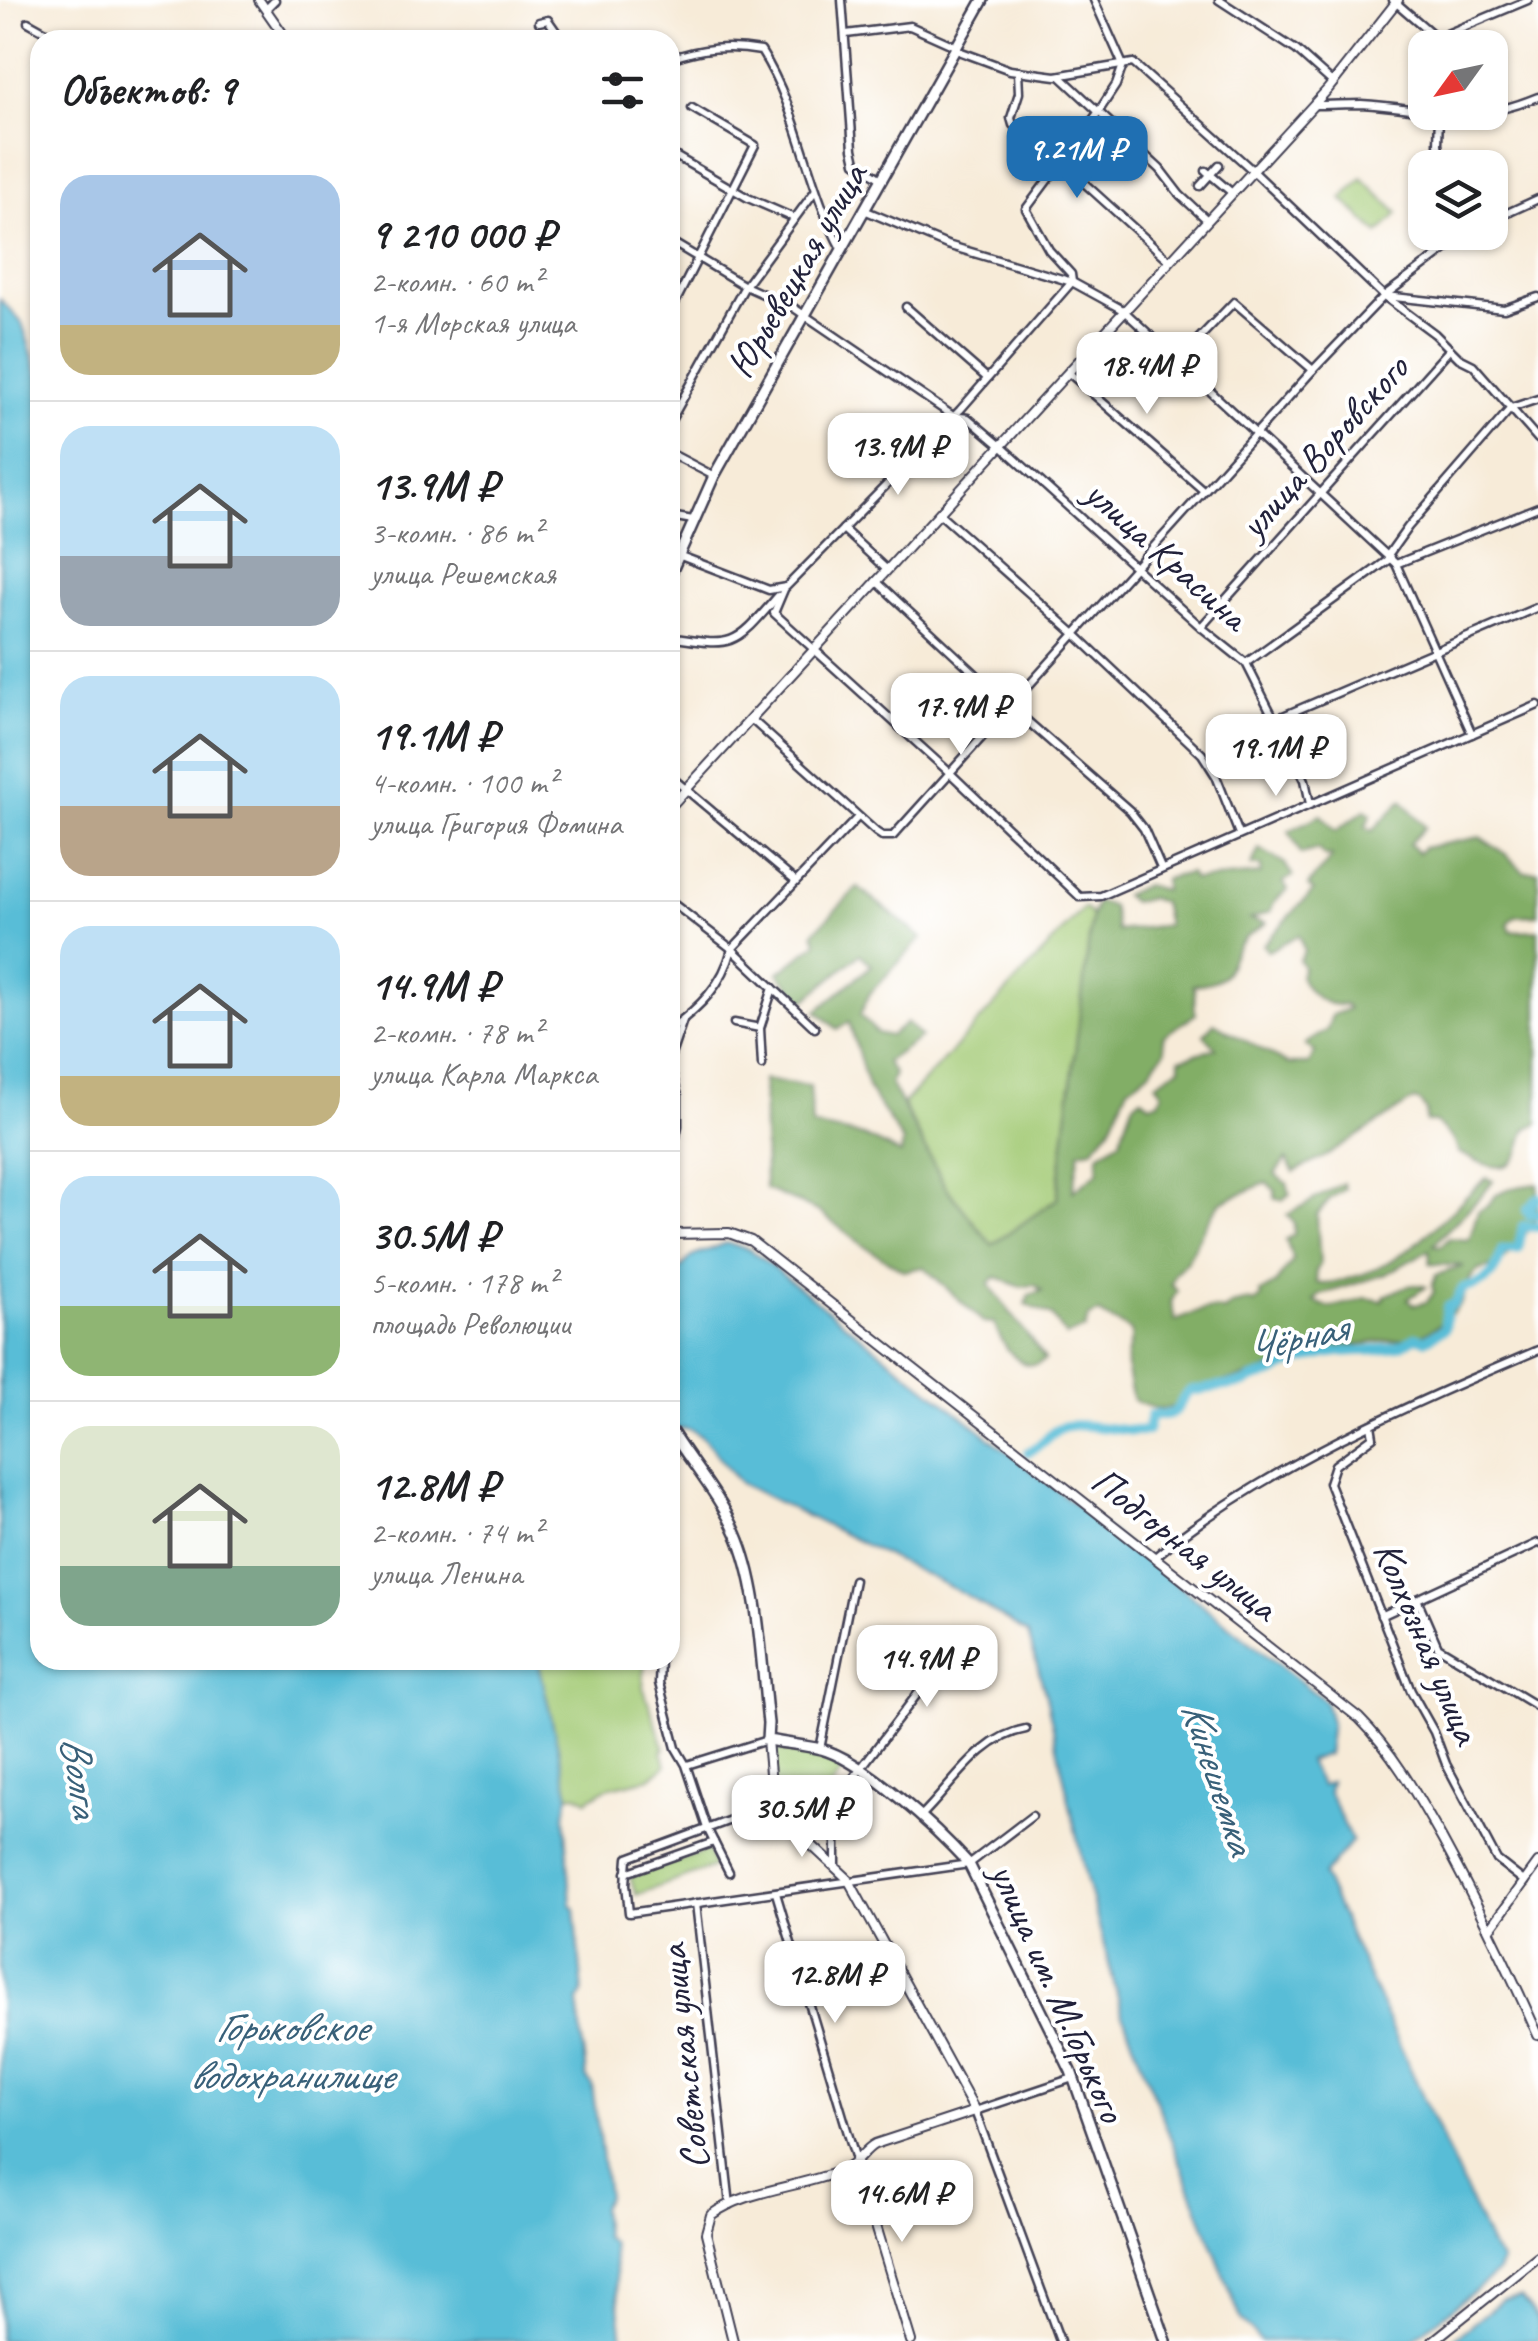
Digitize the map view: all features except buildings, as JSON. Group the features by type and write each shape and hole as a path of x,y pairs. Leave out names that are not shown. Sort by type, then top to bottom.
{"main road":[{"name":"Юрьевецкая улица","path":"680,550 714,476 984,0"},
{"path":"680,1445 726,1513 741,1544 756,1617 768,1723 766,1740"},
{"name":"улица им. М.Горького","path":"766,1740 820,1749 858,1768 920,1817 969,1864 1074,2078 1166,2341"}],"street":[{"path":"259,0 280,30"},
{"path":"266,9 275,0"},
{"path":"842,0 853,149 856,162 882,180"},
{"path":"680,638 730,643 748,632 785,588 953,416 1072,282 1071,274 1050,250 1026,209 1097,114 1123,66 1094,0"},
{"path":"1219,0 1296,50 1333,83"},
{"path":"680,794 1314,105 1396,1 1437,38 1528,0"},
{"path":"539,22 548,20 556,30"},
{"path":"28,22 42,30"},
{"path":"846,34 910,26 957,49 1018,71 1059,76 1133,64 1384,296 1473,365 1538,439"},
{"path":"680,56 697,48 761,51 779,83 815,191 842,250"},
{"path":"1018,71 1019,93 1010,122 1061,162 1169,260"},
{"path":"1059,76 1151,160 1206,219"},
{"path":"1508,107 1538,97"},
{"path":"1314,105 1362,104 1408,111"},
{"path":"680,294 754,143 692,108"},
{"path":"680,159 794,218"},
{"path":"1200,186 1208,172 1219,165"},
{"path":"1208,172 1231,192"},
{"path":"680,404 745,286 815,191"},
{"path":"1508,213 1538,199"},
{"path":"864,210 981,256 1072,282 1123,310 1392,559 1472,734"},
{"name":"улица Красина","path":"680,247 804,316 953,416 968,418 1002,446 1246,664 1305,780 1310,804"},
{"path":"750,718 876,832 888,837 898,831 1313,370 1384,296 1445,250"},
{"name":"улица Воровского","path":"1384,296 1504,309 1538,297"},
{"path":"1178,360 1234,302 1313,370"},
{"path":"906,308 987,378"},
{"name":"улица Воровского","path":"1201,627 1450,350"},
{"path":"1068,372 1203,490"},
{"path":"1392,559 1408,527 1512,408 1538,398"},
{"path":"893,442 903,467"},
{"path":"680,458 714,476"},
{"path":"1246,664 1392,559 1538,507"},
{"path":"940,514 1202,754 1216,776 1239,834"},
{"path":"680,518 692,520"},
{"path":"844,529 886,570"},
{"path":"680,556 769,590 785,588"},
{"path":"876,580 1010,706 1130,811 1144,829 1162,868"},
{"path":"779,595 774,613 1080,897 1092,898 1538,706"},
{"path":"1276,719 1538,606"},
{"path":"680,784 795,881"},
{"path":"680,1022 707,998 728,966 732,949 858,816"},
{"path":"680,909 732,949 816,1028"},
{"path":"762,1064 760,1028 773,988"},
{"path":"680,1030 684,1019"},
{"path":"734,1023 760,1028"},
{"name":"Подгорная улица","path":"680,1234 729,1233 752,1242 1339,1700 1374,1733 1412,1786 1490,1929 1538,2035"},
{"path":"1155,1558 1252,1488 1371,1425 1538,1350"},
{"name":"Колхозная улица","path":"1371,1425 1373,1437 1335,1465 1330,1484 1411,1692 1497,1860 1525,1882"},
{"path":"1381,1616 1538,1543"},
{"path":"820,1749 854,1580"},
{"path":"1418,1602 1438,1648 1538,1707"},
{"path":"780,1818 809,1816 836,1800 966,1630"},
{"path":"660,1670 659,1683 676,1748 729,1872"},
{"path":"920,1817 986,1746 1026,1729"},
{"path":"766,1740 772,1796 780,1818"},
{"name":"улица им. М.Горького","path":"686,1765 766,1740"},
{"path":"772,1796 763,1808 628,1858 630,1913 969,1864 1032,1816"},
{"path":"836,1800 836,1866"},
{"path":"763,1808 780,1818 848,1879 975,2110 1060,2341"},
{"path":"626,1873 714,1842"},
{"path":"1490,1929 1538,1863"},
{"path":"776,1892 911,2341"},
{"name":"Советская улица","path":"696,1903 730,2204 708,2218 706,2232 733,2341"},
{"path":"730,2204 841,2171 875,2144 1074,2078"},
{"path":"1433,2341 1538,2256"}],"green space":[{"path":"1362,178 1398,213 1379,234 1342,199"},
{"path":"1402,800 1425,827 1409,844 1418,853 1423,848 1480,837 1524,872 1538,871 1538,915 1515,916 1508,924 1511,931 1538,930 1538,1123 1527,1129 1514,1161 1491,1166 1459,1153 1454,1140 1435,1122 1426,1122 1426,1111 1414,1100 1294,1172 1286,1159 1275,1174 1287,1183 1290,1194 1282,1200 1275,1199 1275,1190 1266,1183 1221,1202 1186,1262 1174,1274 1171,1284 1177,1291 1171,1302 1175,1321 1205,1310 1224,1311 1231,1305 1254,1303 1293,1260 1286,1240 1294,1234 1294,1223 1287,1215 1343,1183 1345,1189 1317,1215 1317,1283 1340,1281 1388,1263 1423,1238 1486,1178 1493,1181 1487,1190 1434,1245 1441,1246 1449,1238 1469,1240 1478,1211 1498,1194 1538,1184 1538,1217 1524,1236 1499,1265 1479,1270 1471,1277 1461,1303 1445,1321 1419,1337 1339,1347 1194,1389 1174,1407 1150,1407 1133,1400 1127,1367 1131,1331 1098,1313 1088,1318 1085,1329 1066,1336 1052,1316 1026,1304 1029,1295 1042,1291 1035,1285 1021,1287 995,1277 989,1284 1045,1359 1028,1365 1007,1348 994,1323 983,1322 924,1267 904,1271 818,1211 765,1189 763,1080 810,1086 812,1126 863,1136 901,1154 903,1142 869,1090 849,1022 837,1029 817,1011 872,965 860,954 804,1001 778,973 817,943 814,932 858,887 922,938 870,993 860,1015 877,1033 890,1036 907,1023 921,1037 886,1062 894,1074 890,1083 945,1186 992,1245 1057,1199 1092,915 1097,902 1112,906 1117,931 1167,925 1162,903 1150,898 1132,902 1124,895 1146,885 1164,890 1164,879 1189,873 1193,880 1261,874 1261,866 1251,866 1259,849 1284,863 1293,876 1283,882 1288,889 1274,902 1270,912 1250,919 1266,923 1237,947 1224,975 1193,985 1196,1014 1163,1036 1165,1051 1149,1072 1128,1087 1110,1128 1092,1149 1080,1151 1073,1191 1098,1172 1099,1154 1120,1140 1133,1104 1141,1097 1150,1104 1159,1101 1163,1093 1156,1083 1180,1067 1180,1059 1216,1048 1204,1035 1214,1023 1288,1064 1309,1064 1315,1052 1305,1044 1327,1030 1332,1015 1348,1009 1318,998 1303,982 1299,960 1304,951 1299,935 1268,951 1263,945 1313,891 1308,886 1332,856 1324,856 1318,849 1301,854 1289,831 1321,815 1336,831 1365,810 1371,814 1366,827 1372,831","holes":["1429,1250 1430,1264 1464,1266 1436,1275 1434,1292 1427,1302 1415,1305 1408,1299 1426,1287 1416,1285 1385,1296 1383,1301 1366,1298 1330,1308 1314,1301 1320,1295 1386,1274"]},
{"path":"1084,908 1092,915 1057,1199 992,1245 945,1186 903,1104"},
{"path":"540,1670 644,1670 643,1687 665,1749 662,1751 666,1765 650,1778 607,1788 587,1800 577,1794 569,1795"},
{"path":"771,1748 848,1763 819,1804 776,1798"},
{"path":"708,1850 714,1867 636,1895 630,1877"}],"water":[{"name":"Горьковское водохранилище","path":"0,299 22,323 30,347 30,1670 540,1670 569,1795 565,1814 571,1904 575,1909 583,1993 578,2001 586,2077 592,2085 607,2196 601,2207 604,2237 612,2243 623,2341 0,2341"},
{"name":"Кинешемка","path":"726,1243 751,1250 1325,1701 1331,1722 1327,1754 1308,1761 1321,1786 1330,1782 1328,1791 1352,1841 1323,1876 1492,2249 1502,2261 1497,2273 1411,2341 1260,2341 1241,2319 1122,2013 1028,1634 966,1595 742,1484 700,1435 680,1428 680,1269 691,1257"},
{"path":"1521,2297 1538,2320 1538,2341 1451,2341 1502,2300"}],"waterway":[{"name":"Чёрная","path":"1538,1198 1527,1210 1530,1215 1538,1214"},
{"name":"Чёрная","path":"1028,1452 1066,1426 1147,1431 1151,1415 1173,1413 1190,1391 1246,1383 1326,1354 1395,1347 1416,1337 1425,1340 1444,1329 1447,1307 1455,1303 1463,1288 1490,1276 1502,1250 1518,1249 1523,1226 1538,1227"}],"water label":[{"name":"Волга","path":"82,1776"}]}
